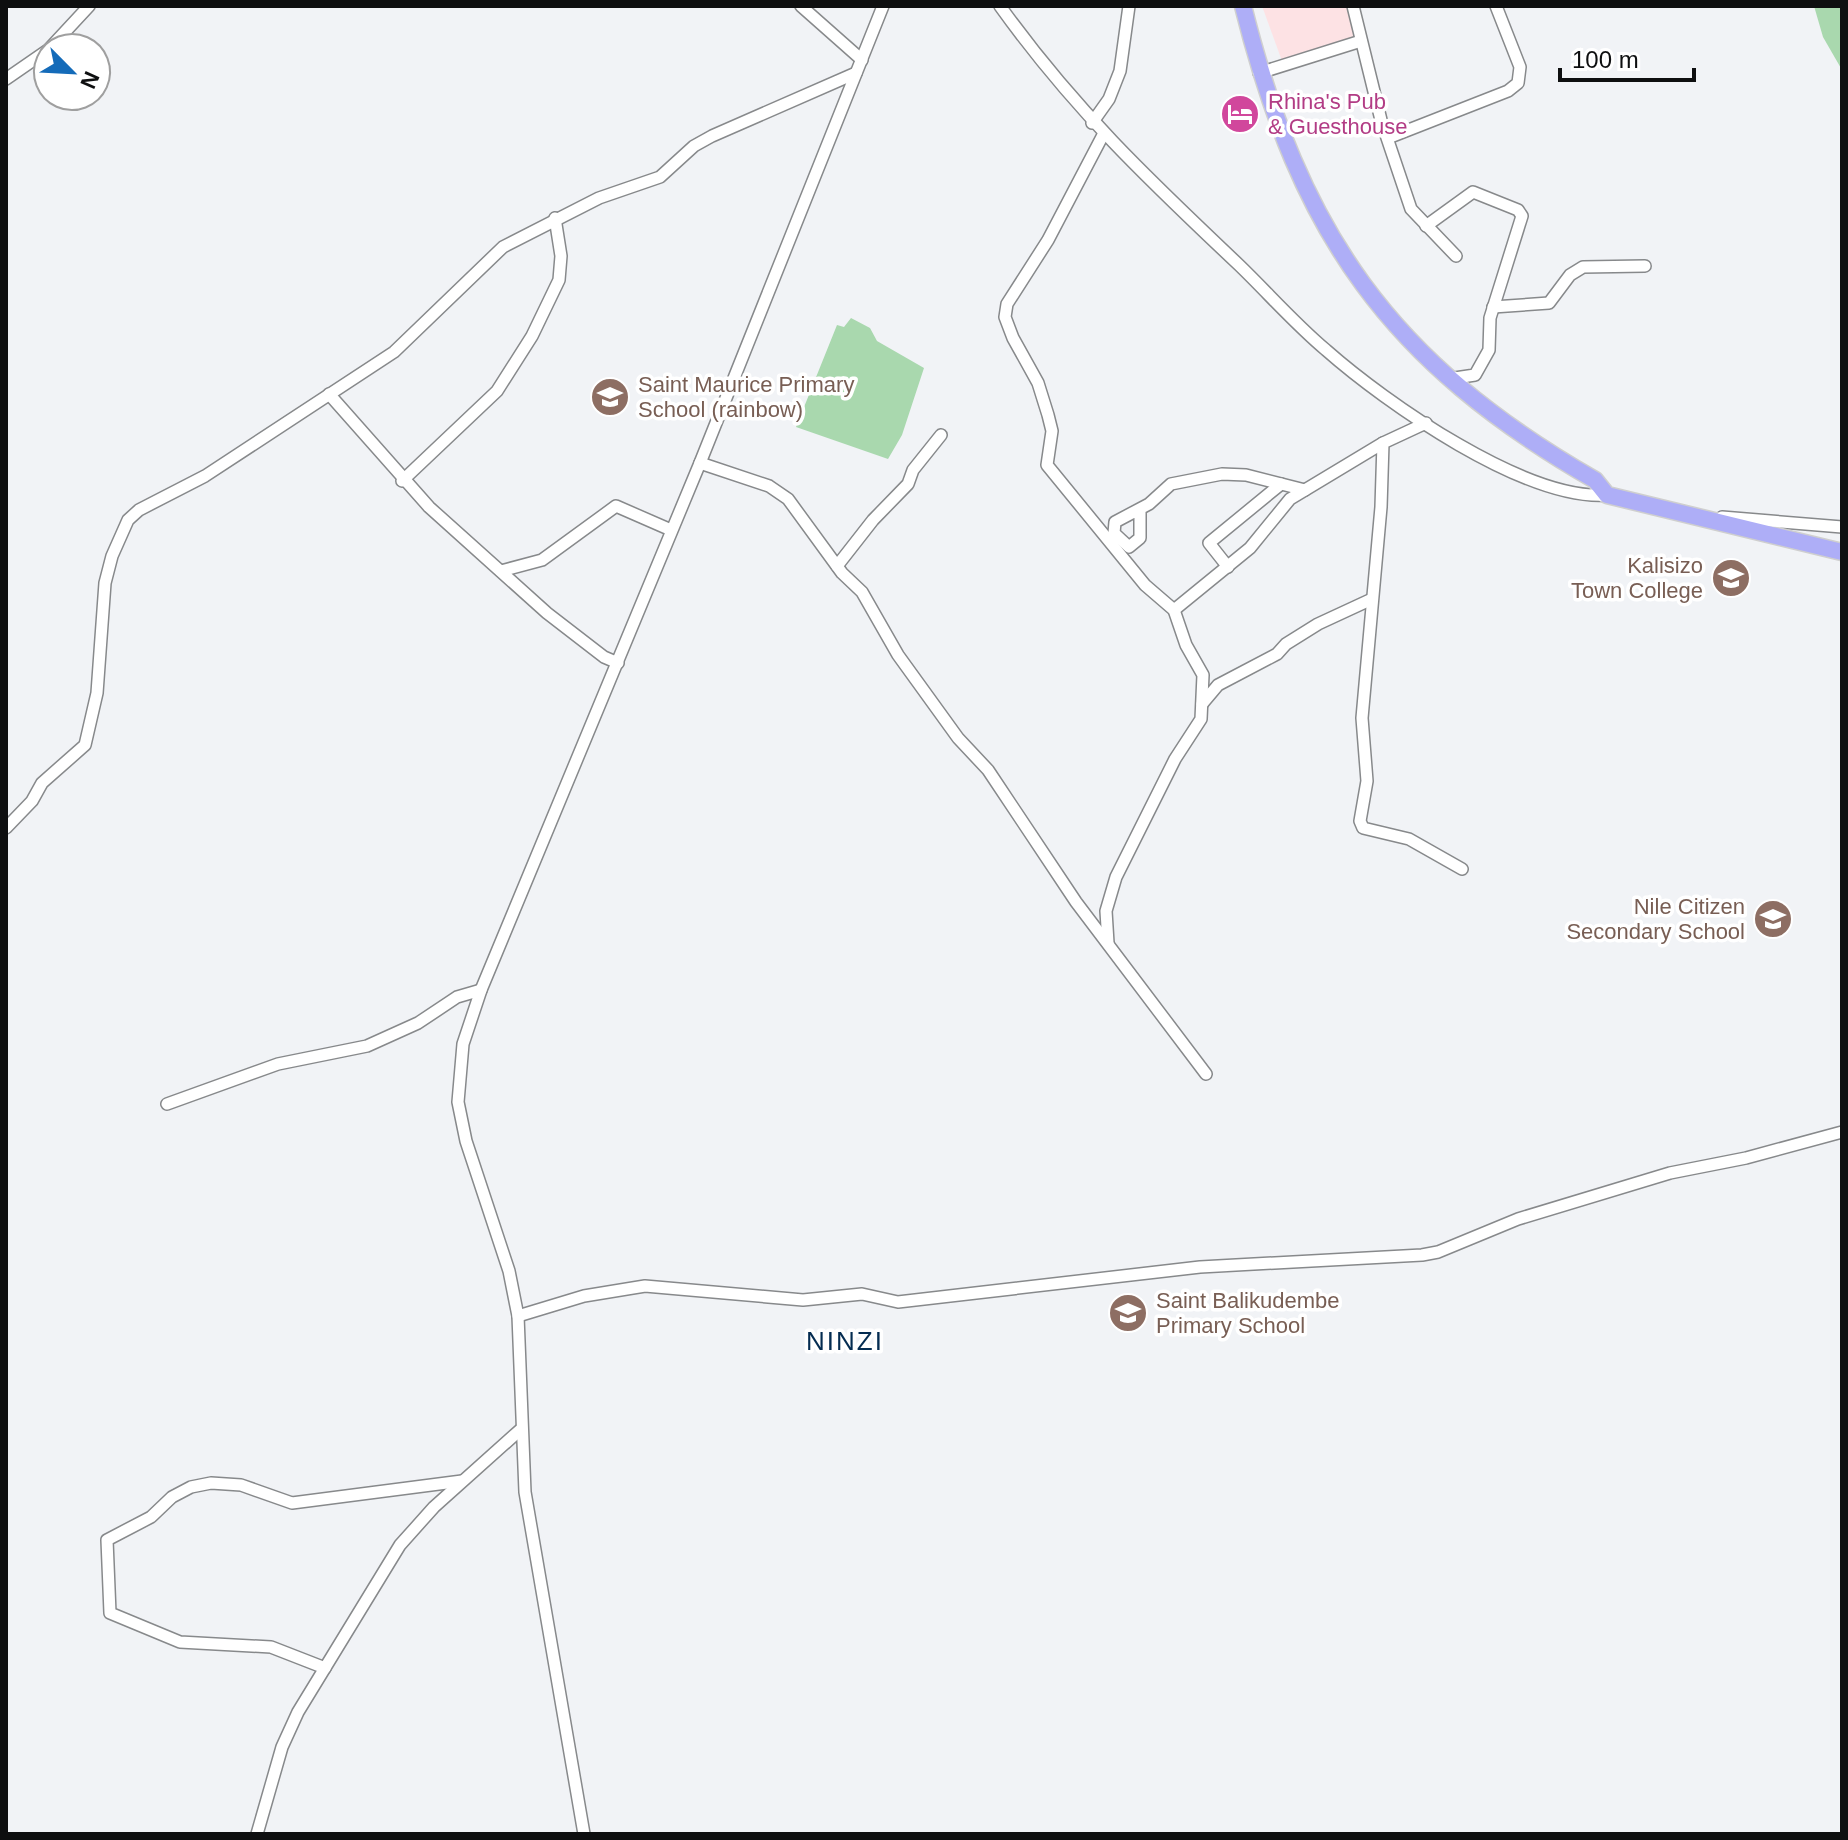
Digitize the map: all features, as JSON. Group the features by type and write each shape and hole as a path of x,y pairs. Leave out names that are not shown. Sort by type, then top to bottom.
{"highway":[{"path":"1243,6 1259,73 1289,155 1327,232 1401,333 1448,379 1490,412 1595,480 1607,495 1842,552"}],"street":[{"path":"65,32 89,6"},
{"path":"801,6 862,60"},
{"path":"584,1834 525,1492 520,1430 518,1316 509,1271 466,1141 458,1102 463,1044 481,990 700,463 883,6"},
{"path":"1000,6 1047,72 1103,135 1325,350 1385,397 1426,423 1532,480 1574,496 1607,495"},
{"path":"1092,123 1109,99 1120,71 1129,6"},
{"path":"1353,6 1388,138 1411,209 1456,256"},
{"path":"1388,138 1508,91 1518,83 1520,67 1496,6"},
{"path":"1259,73 1361,41"},
{"path":"6,79 32,61"},
{"path":"6,828 32,801 42,783 85,745 97,693 105,583 112,556 128,520 139,510 205,476 404,344 491,256 555,218 599,198 644,185 712,136 856,73"},
{"path":"1103,135 1048,240 1007,304 1005,317 1038,383 1048,415 1052,431 1047,465 1145,585 1174,610 1186,645 1203,675 1201,719 1175,759 1116,877 1106,911 1108,943"},
{"path":"1426,226 1473,192 1521,213 1493,307 1489,350 1479,370 1471,377 1448,379"},
{"path":"402,481 497,391 532,336 559,280 561,256 555,218"},
{"path":"1493,307 1549,303 1570,275 1583,267 1645,266"},
{"path":"329,394 402,481 547,613 604,657 618,663"},
{"path":"1174,610 1250,548 1286,504 1383,443 1426,423"},
{"path":"837,566 873,520 908,484 913,470 941,435"},
{"path":"1383,443 1362,718 1367,781 1361,825 1409,839 1462,869"},
{"path":"700,463 779,492 837,566 862,592 898,655 958,738 988,770 1108,943 1206,1074"},
{"path":"1140,509 1164,488 1178,482 1233,473 1305,490"},
{"path":"1228,567 1209,543 1281,484"},
{"path":"501,571 542,560 616,506 671,530"},
{"path":"1685,514 1842,527"},
{"path":"1202,704 1218,685 1277,654 1286,644 1318,624 1372,599"},
{"path":"167,1104 278,1064 367,1046 418,1023 457,997 481,990"},
{"path":"518,1316 622,1287 674,1287 803,1300 862,1294 898,1302 1200,1267 1422,1255 1438,1252 1540,1211 1670,1173 1746,1158 1842,1132"},
{"path":"257,1834 290,1728 400,1545 462,1481 520,1430"},
{"path":"325,1668 271,1647 180,1642 110,1613 107,1540 151,1517 172,1497 191,1487 211,1483 241,1485 292,1503 462,1481"}],"shaded area":[{"path":"1262,6 1346,6 1355,38 1282,61"}],"green space":[{"path":"1814,6 1842,6 1842,70 1823,37"},
{"path":"851,318 870,328 877,341 924,368 902,435 888,459 796,427 837,325 844,327"}],"place":[{"name":"Rhina's Pub & Guesthouse","path":"1240,114"},
{"name":"Saint Maurice Primary School (rainbow)","path":"610,397"},
{"name":"Kalisizo Town College","path":"1731,578"},
{"name":"Nile Citizen Secondary School","path":"1773,919"},
{"name":"Saint Balikudembe Primary School","path":"1128,1313"}],"district":[{"name":"NINZI","path":"845,1341"}]}
